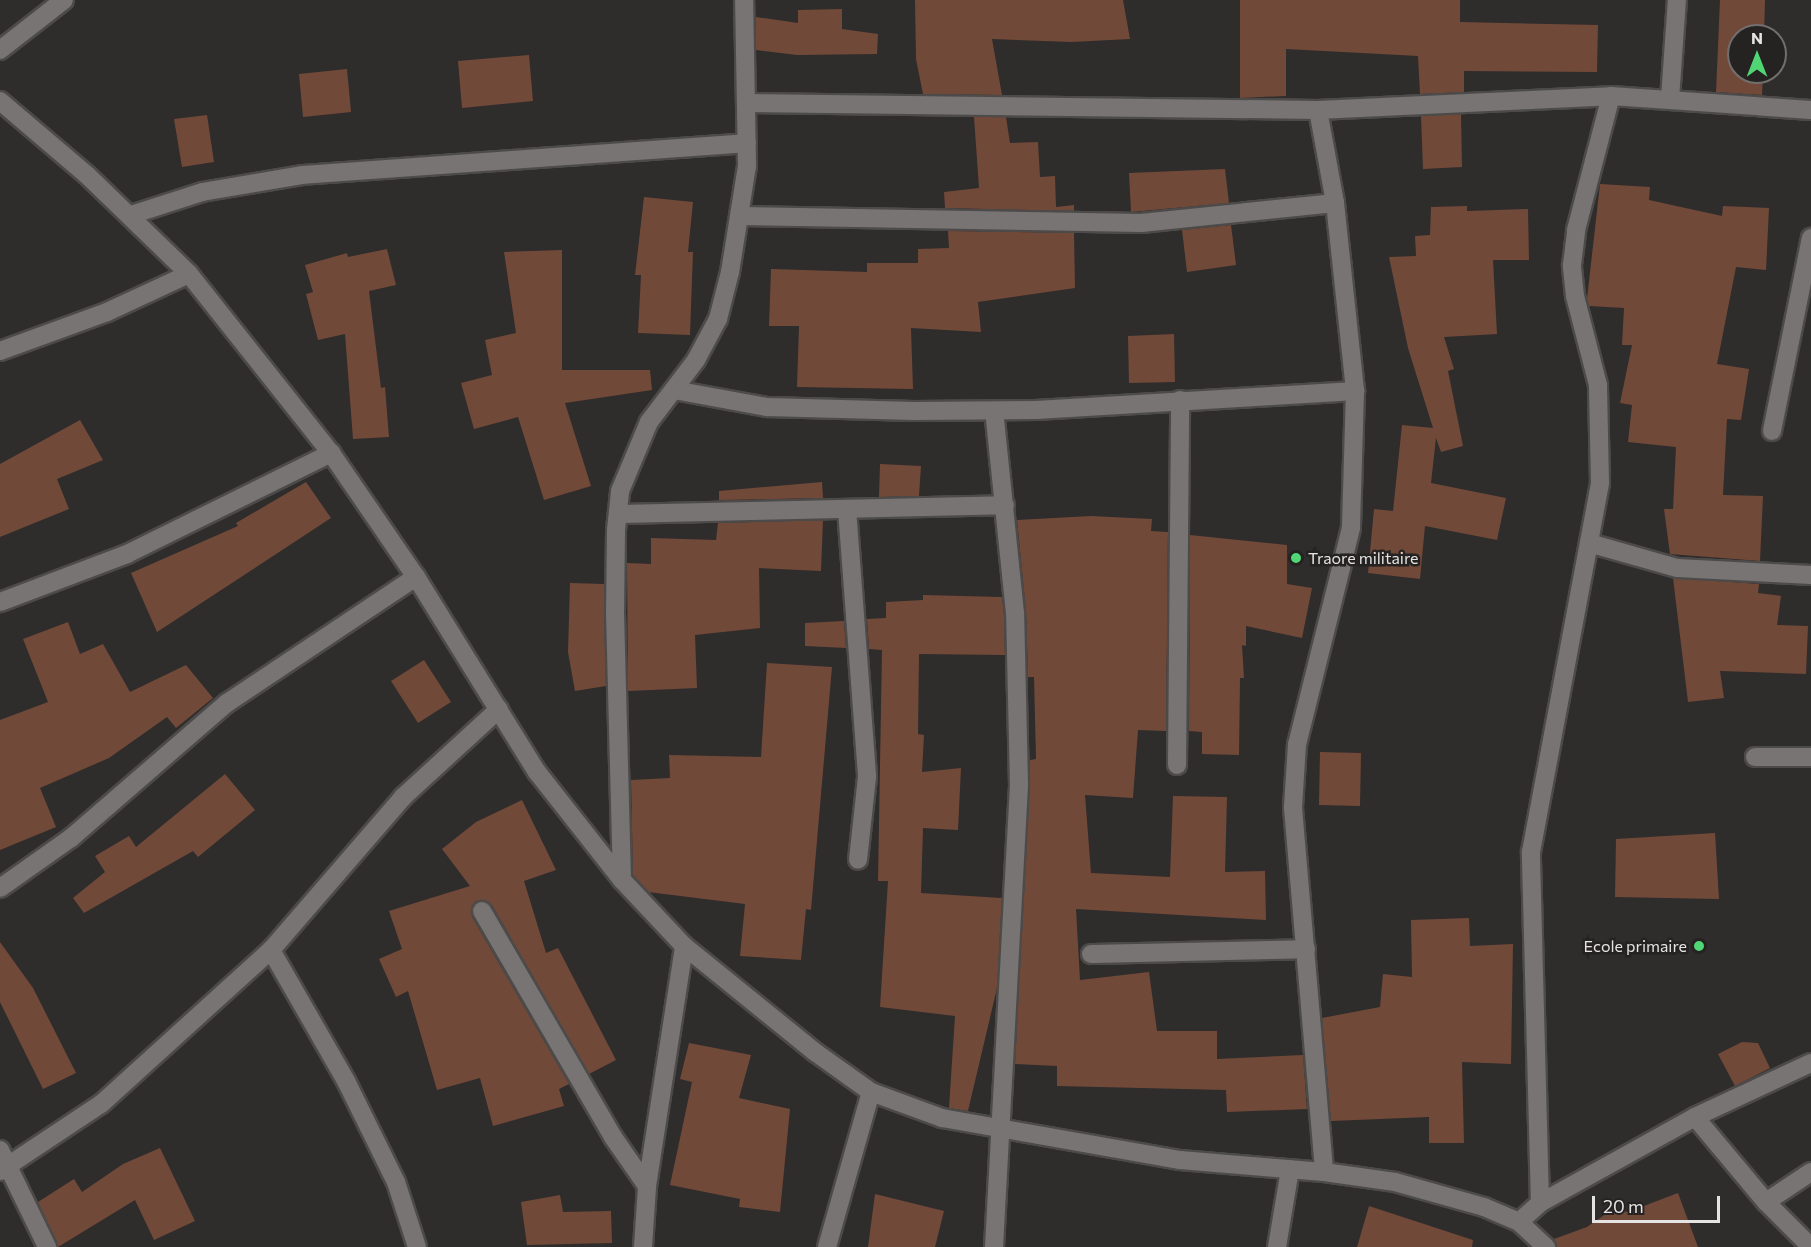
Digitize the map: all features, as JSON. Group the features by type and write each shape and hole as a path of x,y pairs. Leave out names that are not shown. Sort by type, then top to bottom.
{"street":[{"path":"0,50 64,0"},
{"path":"622,880 615,613 620,491 649,422 674,390 718,319 741,216 747,143 747,103 742,44 744,0"},
{"path":"1670,99 1677,0"},
{"path":"747,103 1318,110 1611,96 1811,110"},
{"path":"1540,1203 1531,852 1600,483 1602,427 1598,385 1579,314 1572,265 1576,230 1611,96"},
{"path":"0,101 131,215 189,274 332,453 416,577 567,815 622,880 684,946 871,1092 942,1118 1001,1132 1180,1160 1324,1172 1443,1194 1519,1222 1546,1247"},
{"path":"1318,110 1335,203 1355,391 1351,528 1298,744 1293,808 1324,1172"},
{"path":"131,215 202,192 302,175 747,143"},
{"path":"741,216 1141,223 1335,203"},
{"path":"1772,431 1811,238"},
{"path":"0,351 107,312 189,274"},
{"path":"674,390 766,407 994,411 1355,391"},
{"path":"1178,765 1180,400"},
{"path":"994,411 1016,613 1019,785 994,1247"},
{"path":"0,602 127,554 332,453"},
{"path":"618,514 1005,505"},
{"path":"846,509 867,777 858,860"},
{"path":"1589,543 1677,568 1811,575"},
{"path":"0,888 71,838 235,697 416,577"},
{"path":"5,1169 101,1104 271,950 403,797 499,709"},
{"path":"1755,757 1811,757"},
{"path":"482,911 613,1137 646,1186"},
{"path":"642,1247 646,1186 684,946"},
{"path":"1091,954 1306,949"},
{"path":"271,950 346,1081 386,1163 417,1247"},
{"path":"1519,1222 1540,1203 1695,1117 1811,1063"},
{"path":"827,1247 871,1092"},
{"path":"1695,1117 1766,1202 1811,1246"},
{"path":"0,1150 5,1169 47,1247"},
{"path":"1277,1247 1290,1169"},
{"path":"1766,1202 1811,1172"}],"building":[{"path":"915,0 1123,0 1130,39 1071,42 992,39 1002,95 923,94 916,59"},
{"path":"1240,0 1460,0 1460,22 1598,25 1597,72 1464,71 1464,92 1420,94 1418,56 1286,49 1286,96 1240,98"},
{"path":"1720,0 1765,0 1764,24 1727,24 1727,84 1762,84 1762,95 1716,92"},
{"path":"842,9 842,29 878,34 877,54 797,55 756,50 756,17 798,23 798,10"},
{"path":"529,55 533,101 462,108 458,61"},
{"path":"347,69 351,112 303,117 299,74"},
{"path":"1461,114 1462,167 1423,169 1421,116"},
{"path":"207,115 214,162 182,167 174,119"},
{"path":"974,117 1006,117 1010,143 1038,142 1040,177 1055,176 1056,207 1074,205 1074,211 945,208 944,192 979,188"},
{"path":"1225,169 1229,203 1131,212 1129,173"},
{"path":"1600,184 1650,187 1649,200 1722,216 1723,206 1769,208 1766,270 1736,267 1717,364 1749,369 1741,420 1727,419 1723,495 1763,496 1760,561 1670,554 1664,509 1673,509 1676,447 1628,442 1632,405 1620,403 1632,345 1622,345 1624,308 1589,306 1587,299"},
{"path":"644,197 693,202 688,252 693,252 690,335 638,333 641,275 635,275"},
{"path":"1467,206 1467,211 1528,209 1529,260 1493,260 1497,334 1444,337 1454,369 1448,371 1463,446 1441,452 1436,438 1431,483 1506,498 1497,540 1425,526 1420,579 1368,573 1374,509 1393,511 1402,425 1433,428 1408,348 1389,257 1416,256 1415,236 1430,235 1431,207"},
{"path":"1231,225 1236,265 1187,272 1182,230"},
{"path":"948,231 1074,233 1075,288 978,302 981,332 911,328 913,389 797,387 799,326 769,326 771,269 867,272 867,263 918,263 918,249 949,248"},
{"path":"387,249 396,285 369,291 381,388 385,387 389,437 353,439 345,334 318,340 306,294 313,292 305,265 347,253 348,257"},
{"path":"562,250 562,370 650,370 652,390 565,403 591,486 544,500 518,417 474,429 461,383 492,375 485,340 516,333 504,252"},
{"path":"1174,334 1175,382 1129,383 1128,336"},
{"path":"80,420 103,460 57,479 69,509 0,537 0,464"},
{"path":"880,464 921,466 919,496 879,497"},
{"path":"306,482 331,518 157,632 131,573 238,526 236,523"},
{"path":"822,482 823,498 719,500 719,491"},
{"path":"1091,516 1152,519 1151,531 1168,532 1166,731 1138,730 1133,798 1085,795 1091,873 1170,877 1173,796 1227,797 1225,872 1265,871 1266,920 1076,909 1080,980 1149,972 1157,1031 1217,1031 1217,1059 1303,1055 1307,1109 1227,1112 1226,1090 1057,1086 1057,1066 1015,1064 1030,760 1036,759 1034,677 1028,677 1026,612 1017,520"},
{"path":"823,520 821,571 759,568 760,628 695,635 697,688 628,691 627,563 651,564 651,538 716,540 718,523"},
{"path":"1190,535 1287,545 1287,584 1312,588 1302,638 1246,626 1246,646 1242,645 1244,678 1240,678 1239,755 1202,754 1202,732 1189,731"},
{"path":"1673,578 1759,584 1758,593 1781,596 1777,625 1808,626 1806,674 1720,671 1724,698 1688,702"},
{"path":"570,583 604,584 606,686 575,691 568,652"},
{"path":"923,595 1002,597 1004,614 1005,655 919,654 918,734 924,735 922,772 961,768 958,830 923,828 921,893 1002,898 997,988 968,1111 949,1108 955,1016 880,1007 888,881 878,881 882,650 869,649 867,619 886,618 886,602 923,600"},
{"path":"844,621 846,648 805,646 805,623"},
{"path":"68,622 80,654 103,644 130,692 186,665 213,698 176,728 167,717 109,758 40,788 56,827 0,850 0,720 48,702 23,639"},
{"path":"424,660 451,702 418,723 391,681"},
{"path":"767,663 832,667 811,910 806,909 801,960 740,956 745,904 648,892 633,875 631,780 670,778 669,755 761,757"},
{"path":"1320,752 1361,753 1360,806 1319,805"},
{"path":"225,774 255,810 198,857 193,851 84,913 73,898 105,872 95,856 129,836 136,847"},
{"path":"522,800 556,870 524,881 546,953 558,948 616,1060 589,1074 492,905 477,901 472,906 472,917 569,1084 559,1089 564,1106 493,1126 480,1078 437,1090 408,991 396,997 379,959 402,949 389,911 470,886 442,849 476,822"},
{"path":"1715,833 1719,899 1615,897 1616,839"},
{"path":"1469,918 1470,946 1513,944 1511,1064 1462,1062 1464,1143 1429,1143 1429,1117 1331,1121 1322,1018 1380,1007 1383,974 1412,977 1411,920"},
{"path":"0,942 33,988 76,1073 43,1089 0,1002"},
{"path":"1742,1042 1758,1043 1770,1068 1735,1086 1718,1054"},
{"path":"689,1043 751,1055 739,1098 790,1109 780,1212 739,1207 740,1199 670,1185 692,1082 680,1079"},
{"path":"160,1148 195,1221 154,1240 135,1200 58,1247 38,1202 74,1179 82,1192 123,1164"},
{"path":"1678,1193 1698,1247 1557,1247 1554,1239 1587,1227 1613,1209 1628,1212"},
{"path":"875,1194 944,1211 935,1247 868,1247"},
{"path":"560,1195 563,1212 611,1211 612,1243 527,1245 521,1202"},
{"path":"1369,1206 1473,1240 1472,1247 1357,1247"}],"place":[{"name":"Traore militaire","path":"1296,558"},
{"name":"Ecole primaire","path":"1699,946"}]}
